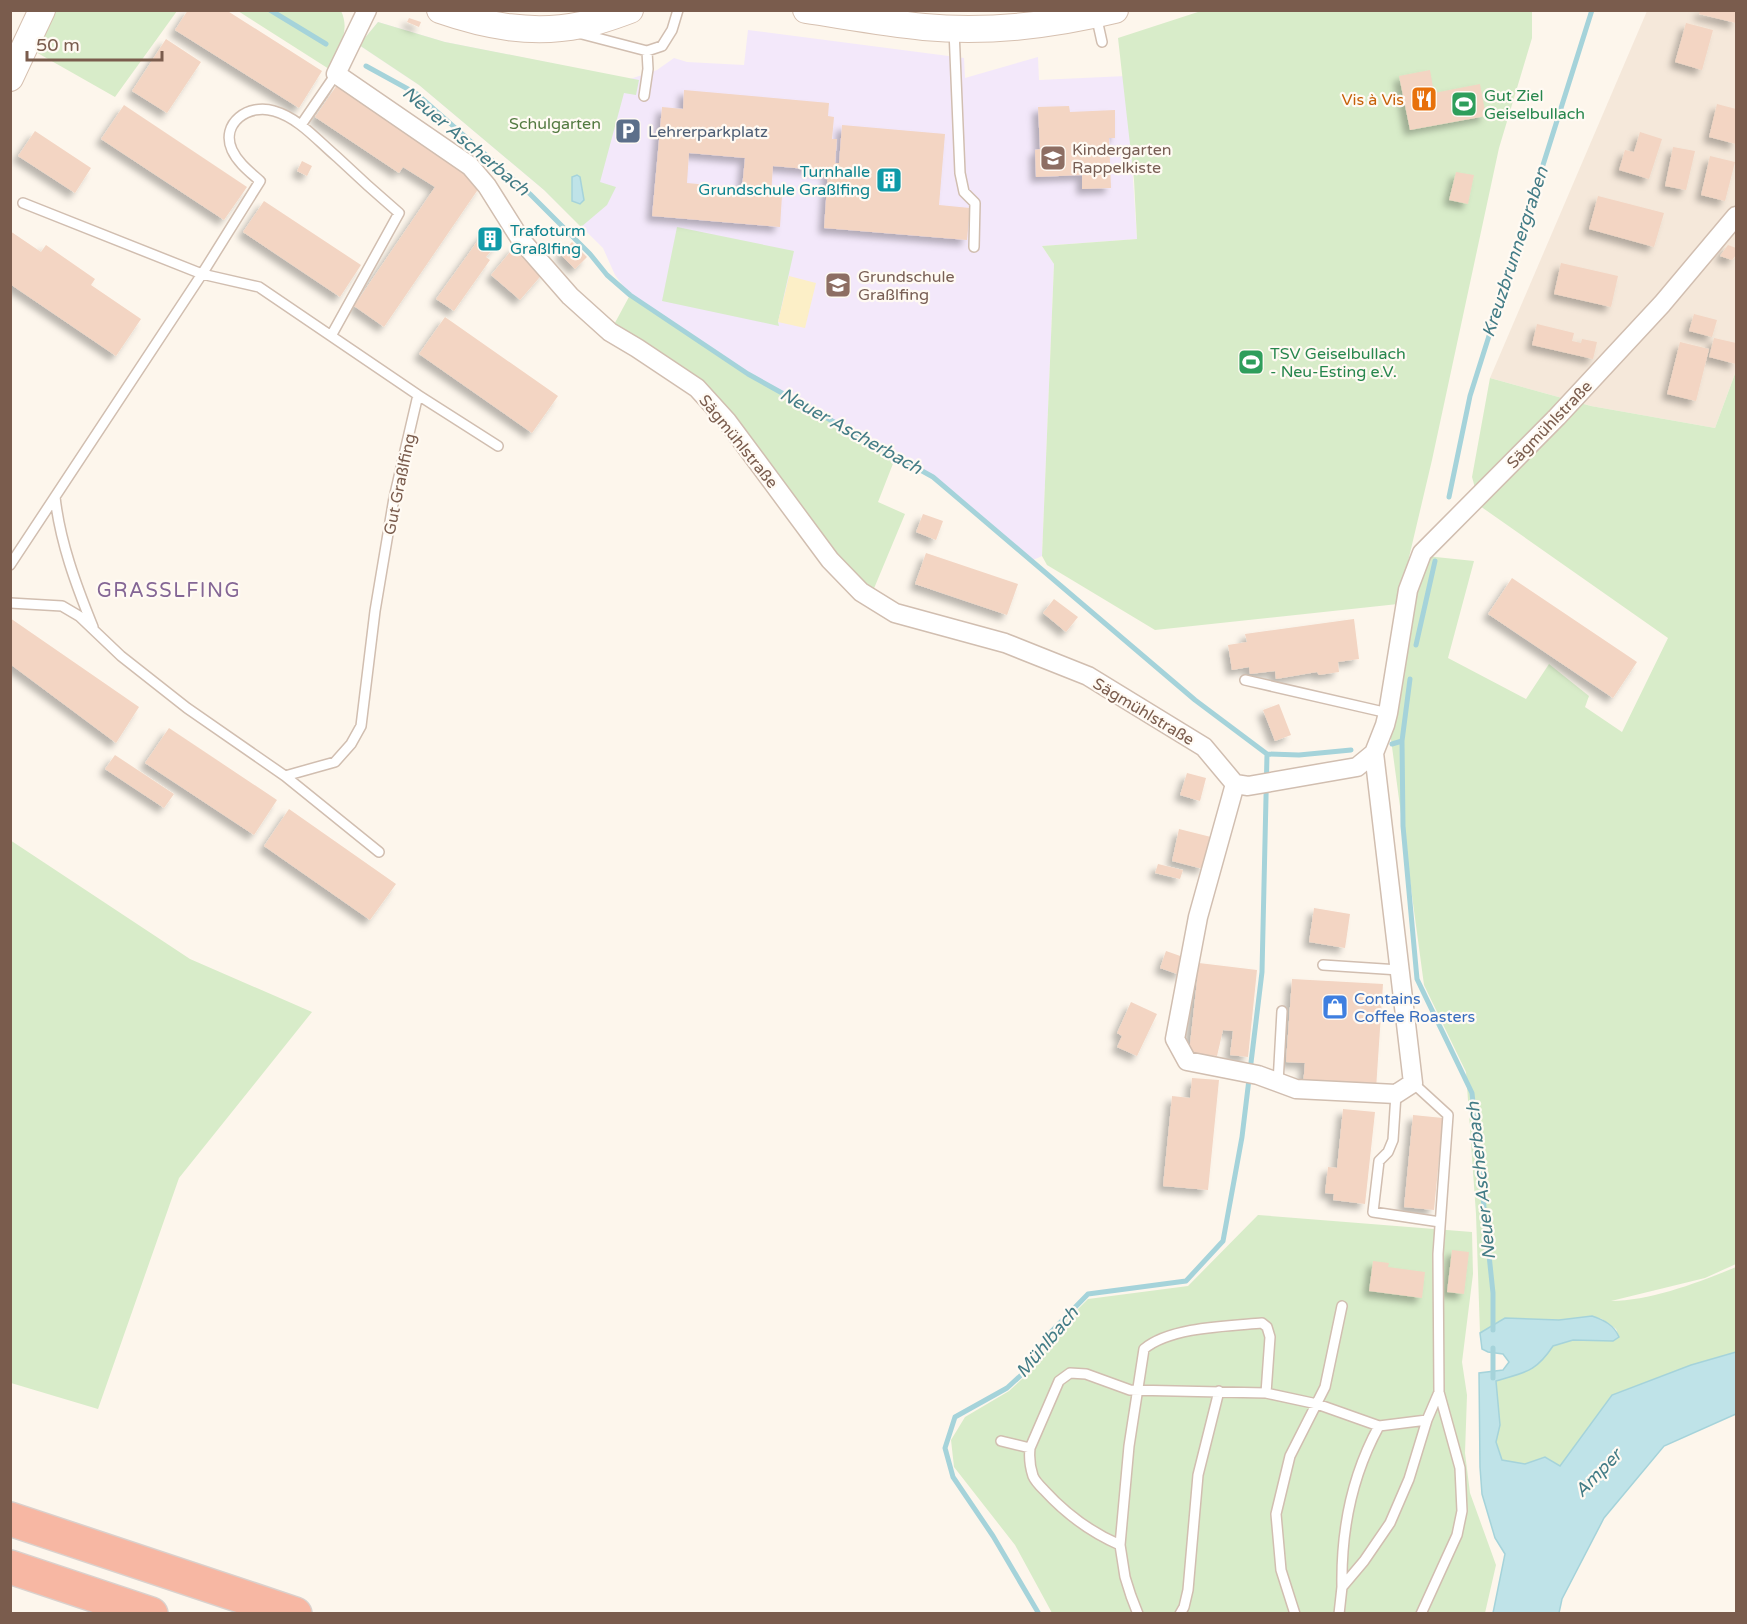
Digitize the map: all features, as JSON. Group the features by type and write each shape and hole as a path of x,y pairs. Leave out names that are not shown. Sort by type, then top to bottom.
{"highway":[{"path":"10,1519 295,1614"},
{"path":"10,1567 151,1614"}],"street":[{"path":"10,78 42,10"},
{"path":"338,70 368,10"},
{"path":"440,10 472,21 513,29 558,19"},
{"path":"510,10 582,25 630,10"},
{"path":"806,10 925,27 954,28 1022,26 1101,12"},
{"name":"Sägmühlstraße","path":"338,70 470,166 487,186 521,240 570,296 610,332 697,388 727,421 830,560 861,592 895,613 1005,643 1088,676 1204,747 1242,785"},
{"name":"Sägmühlstraße","path":"1413,1083 1374,753 1388,713 1408,590 1422,553 1563,410 1662,304 1737,216"},
{"path":"1374,753 1357,767 1242,785 1198,917 1176,1039 1187,1061 1250,1074 1296,1089 1396,1094 1413,1083"}],"lane":[{"path":"558,19 647,51 662,46 672,30 678,10"},
{"path":"1101,12 1102,42"},
{"path":"954,28 960,173 964,192 975,203 974,248"},
{"path":"644,96 648,69 647,51"},
{"path":"301,125 338,70"},
{"path":"10,565 202,274 260,181 237,160 231,148 229,136 232,124 240,115 256,109 274,111 301,125 399,213 331,336"},
{"path":"23,203 202,274 259,287 418,395 498,446"},
{"name":"Gut Graßlfing","path":"285,776 335,762 351,744 361,726 375,611 394,498 418,395"},
{"path":"56,496 58,522 68,559 94,629"},
{"path":"10,603 62,606 78,616 121,656 187,708 285,776 379,852"},
{"path":"1245,680 1388,713"},
{"path":"1323,965 1399,970"},
{"path":"1278,1083 1282,1011"},
{"path":"1413,1083 1448,1114 1438,1254 1439,1392 1460,1468 1462,1511 1457,1535 1421,1614"},
{"path":"1396,1094 1393,1140 1388,1152 1379,1161 1373,1212 1440,1222"},
{"path":"1295,1614 1281,1570 1276,1514 1290,1456 1325,1387 1342,1306"},
{"path":"1138,1614 1128,1587 1120,1545 1129,1446 1144,1349 1161,1338 1219,1326 1262,1323 1267,1327 1270,1337 1266,1393"},
{"path":"1120,1545 1097,1535 1079,1522 1033,1478 1029,1458 1030,1448 1059,1381 1071,1373 1086,1374 1138,1391 1266,1393 1317,1404 1379,1426 1427,1420"},
{"path":"1180,1614 1188,1590 1198,1475 1219,1391"},
{"path":"1342,1587 1364,1561 1390,1523 1409,1479 1427,1420 1439,1392"},
{"path":"1339,1614 1342,1587 1341,1555 1348,1507 1357,1474 1379,1426"},
{"path":"1001,1441 1030,1448"}],"shaded area":[{"path":"1647,11 1736,11 1736,371 1715,428 1591,406 1490,378"},
{"name":"Grundschule Graßlfing","path":"378,22 445,42 630,79 657,70 674,58 687,62 744,65 748,30 964,58 965,78 1038,57 1039,80 1126,76 1137,239 1042,246 1054,264 1042,556 1031,561 933,477 748,374 630,295 615,275 603,248 544,190 419,85 359,45"}],"green space":[{"path":"54,11 177,11 115,97 34,51"},
{"path":"238,11 341,11 344,18 344,33 329,69"},
{"name":"TSV Geiselbullach - Neu-Esting e.V.","path":"1201,11 1532,11 1532,38 1499,148 1432,460 1398,604 1155,630 1047,565 1042,556 1054,264 1042,246 1137,239 1134,180 1118,38"},
{"name":"Schulgarten","path":"378,22 445,42 639,80 636,95 624,93 600,182 616,187 607,205 581,227 544,190 419,85 359,45"},
{"path":"677,227 794,251 779,326 662,301"},
{"path":"630,295 749,374 896,456 878,502 905,514 870,598 727,421 610,332"},
{"path":"1736,371 1736,1264 1705,1278 1611,1301 1658,1294 1691,1284 1736,1267 1736,1352 1691,1365 1612,1395 1560,1466 1545,1457 1525,1464 1502,1460 1496,1442 1500,1425 1496,1381 1529,1370 1541,1361 1552,1346 1573,1340 1613,1341 1619,1337 1616,1329 1602,1319 1592,1316 1559,1320 1505,1318 1480,1333 1476,1214 1466,1072 1424,985 1390,732 1407,617 1426,556 1474,561 1448,658 1526,699 1549,664 1589,696 1585,707 1622,732 1668,638 1480,506 1472,477 1490,378 1591,406 1715,428"},
{"path":"10,840 190,959 312,1012 179,1178 98,1409 11,1383"},
{"path":"1258,1215 1472,1232 1473,1274 1462,1362 1467,1395 1465,1453 1470,1493 1496,1565 1485,1613 1052,1613 1015,1545 954,1467 951,1440 965,1417 1009,1391 1032,1370 1052,1335 1088,1299 1188,1286"}],"sand":[{"path":"789,276 816,283 805,328 778,322"}],"water":[{"path":"577,175 580,177 584,200 580,204 572,201 572,177"},
{"name":"Amper","path":"1592,1316 1608,1324 1619,1337 1613,1341 1573,1340 1553,1346 1535,1367 1496,1381 1500,1425 1496,1442 1502,1460 1525,1464 1545,1457 1560,1466 1612,1395 1691,1365 1736,1352 1736,1414 1664,1446 1604,1518 1562,1599 1559,1613 1493,1613 1505,1554 1495,1538 1482,1494 1479,1373 1503,1370 1509,1362 1503,1354 1482,1349 1480,1333 1505,1318 1559,1320"}],"building":[{"path":"188,10 226,10 322,71 299,108 175,30"},
{"path":"1700,10 1736,10 1736,23 1699,14"},
{"path":"409,18 421,22 419,27 407,22"},
{"path":"1686,23 1713,30 1702,70 1675,62"},
{"path":"166,39 201,62 167,113 132,91"},
{"path":"1430,70 1434,93 1480,84 1486,116 1410,130 1399,76"},
{"path":"337,85 420,140 481,185 384,327 354,306 435,187 403,167 399,173 315,117"},
{"path":"684,90 829,103 828,116 834,117 832,139 837,139 835,163 839,163 842,125 945,134 939,205 970,208 967,240 824,228 828,171 773,166 771,194 782,195 780,227 652,216 662,107 683,109","holes":["689,153 745,158 742,188 687,183"]},
{"path":"1717,104 1736,109 1736,144 1709,137"},
{"path":"124,105 247,187 224,220 101,139"},
{"path":"1069,106 1070,112 1115,110 1115,138 1109,138 1111,188 1082,189 1082,175 1036,177 1035,150 1040,149 1038,107"},
{"path":"35,131 91,168 75,193 18,156"},
{"path":"1640,132 1662,139 1649,179 1619,170 1625,150 1634,152"},
{"path":"1673,147 1695,151 1686,190 1665,186"},
{"path":"1710,156 1735,162 1725,201 1701,195"},
{"path":"302,161 312,166 307,176 297,171"},
{"path":"1456,172 1474,175 1468,204 1449,200"},
{"path":"1598,196 1664,213 1654,247 1589,229"},
{"path":"264,201 361,265 340,297 243,232"},
{"path":"490,228 502,238 486,257 490,260 454,311 436,299 479,239"},
{"path":"10,231 41,252 46,245 95,279 91,285 141,319 116,356 10,284"},
{"path":"572,242 587,257 575,269 560,254"},
{"path":"1728,245 1736,248 1736,255 1732,260 1720,256"},
{"path":"515,246 545,271 520,300 491,275"},
{"path":"1561,263 1618,276 1611,307 1554,294"},
{"path":"1694,314 1717,320 1712,337 1689,331"},
{"path":"445,317 558,396 532,433 419,354"},
{"path":"1537,324 1574,333 1572,341 1581,343 1582,339 1597,342 1593,359 1532,345"},
{"path":"1714,338 1736,343 1736,364 1709,357"},
{"path":"1680,342 1709,349 1696,401 1667,394"},
{"path":"923,514 943,521 936,540 916,532"},
{"path":"926,553 1018,584 1007,615 915,584"},
{"path":"1512,578 1637,662 1613,698 1488,614"},
{"path":"1054,599 1078,617 1066,632 1043,613"},
{"path":"10,618 139,707 116,743 10,664"},
{"path":"1354,619 1359,659 1338,662 1339,672 1319,675 1317,672 1276,679 1275,671 1250,674 1249,667 1232,670 1228,645 1247,642 1245,634"},
{"path":"1279,704 1291,735 1275,741 1263,710"},
{"path":"169,728 277,800 254,835 145,763"},
{"path":"115,755 174,794 164,808 105,769"},
{"path":"1187,773 1206,778 1200,801 1180,795"},
{"path":"289,809 396,884 370,920 264,846"},
{"path":"1179,829 1211,837 1203,869 1172,861"},
{"path":"1158,864 1183,870 1180,879 1155,873"},
{"path":"1314,908 1350,914 1345,948 1309,942"},
{"path":"1166,951 1186,958 1180,975 1160,968"},
{"path":"1199,963 1257,970 1248,1057 1230,1055 1233,1031 1223,1030 1217,1056 1189,1053"},
{"path":"1292,979 1383,984 1376,1089 1303,1085 1305,1063 1286,1062"},
{"path":"1131,1002 1157,1014 1137,1056 1117,1047 1122,1036 1117,1033"},
{"path":"1192,1078 1219,1080 1208,1190 1163,1186 1172,1096 1190,1098"},
{"path":"1343,1109 1375,1112 1365,1204 1333,1200 1334,1194 1325,1193 1328,1167 1337,1168"},
{"path":"1413,1115 1443,1118 1434,1210 1404,1207"},
{"path":"1452,1250 1469,1252 1464,1294 1447,1292"},
{"path":"1373,1261 1389,1263 1388,1267 1425,1272 1422,1298 1369,1291"}],"waterway":[{"name":"Neuer Ascherbach","path":"270,10 326,44"},
{"name":"Kreuzbrunnergraben","path":"1449,497 1470,396 1592,10"},
{"name":"Neuer Ascherbach","path":"366,66 417,94 530,194 590,254 607,275 630,295 748,374 933,477 1195,700 1267,754 1299,755 1351,750"},
{"name":"Kreuzbrunnergraben","path":"1416,645 1435,561"},
{"name":"Kreuzbrunnergraben","path":"1402,741 1410,679"},
{"name":"Neuer Ascherbach","path":"1392,744 1402,741 1403,826 1417,979 1472,1093 1493,1293 1493,1330"},
{"name":"Mühlbach","path":"1039,1614 993,1536 953,1477 945,1448 955,1417 1007,1388 1030,1367 1049,1334 1088,1294 1186,1281 1223,1241 1242,1137 1262,972 1267,754"},
{"name":"Neuer Ascherbach","path":"1493,1348 1493,1378"}],"place":[{"name":"Vis à Vis","path":"1424,99"},
{"name":"Gut Ziel Geiselbullach","path":"1464,104"},
{"name":"Lehrerparkplatz","path":"628,131"},
{"name":"Kindergarten Rappelkiste","path":"1053,158"},
{"name":"Turnhalle Grundschule Graßlfing","path":"889,180"},
{"name":"Trafoturm Graßlfing","path":"490,239"},
{"name":"Grundschule Graßlfing","path":"838,285"},
{"name":"TSV Geiselbullach - Neu-Esting e.V.","path":"1251,362"},
{"name":"Contains Coffee Roasters","path":"1335,1007"}],"district":[{"name":"GRASSLFING","path":"169,590"}]}
